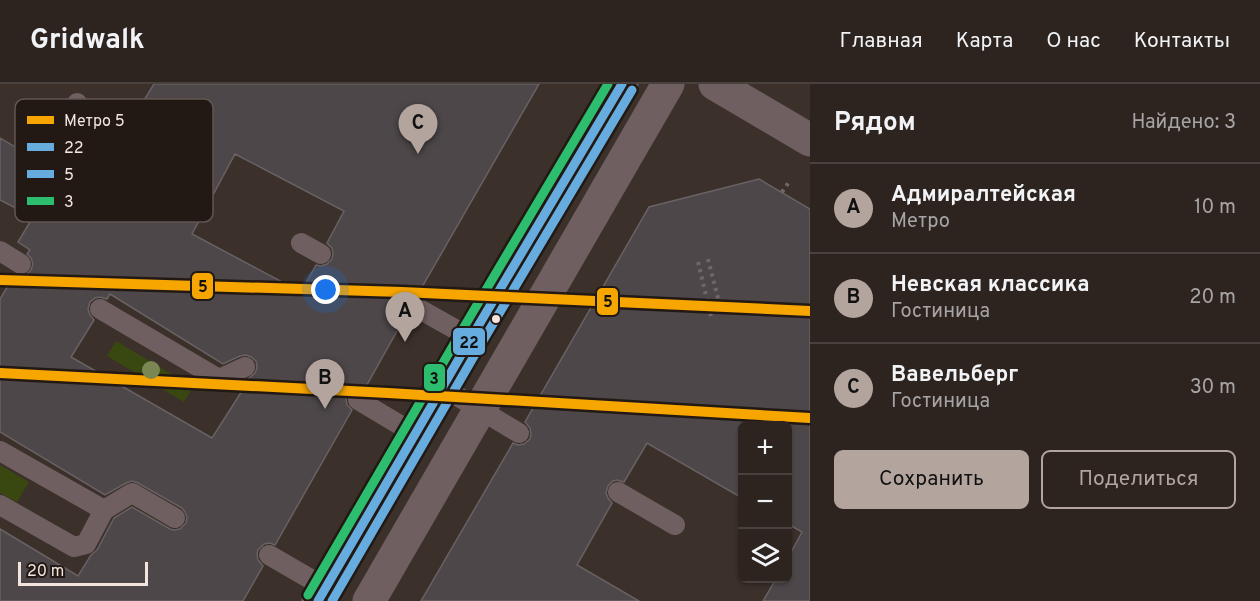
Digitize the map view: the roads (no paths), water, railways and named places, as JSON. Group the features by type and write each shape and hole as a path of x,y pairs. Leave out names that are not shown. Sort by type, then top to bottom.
{"street":[{"path":"322,594 622,84"},
{"path":"369,601 668,84"},
{"path":"715,84 810,140"}],"lane":[{"path":"301,243 321,254"},
{"path":"0,251 21,264"},
{"path":"412,305 471,338"},
{"path":"100,309 219,379 245,367"},
{"path":"442,387 519,433"},
{"path":"358,400 415,434"},
{"path":"0,451 104,510"},
{"path":"618,492 675,525"},
{"path":"0,506 74,547 86,544 104,510 132,493 175,518"},
{"path":"269,555 322,594"}],"metro line":[{"name":"5","path":"0,280 402,292 810,311"},
{"name":"5","path":"0,373 810,418"}],"place":[{"name":"Вавельберг","path":"418,154"},
{"name":"Адмиралтейская","path":"405,342"},
{"name":"Невская классика","path":"325,409"}]}
